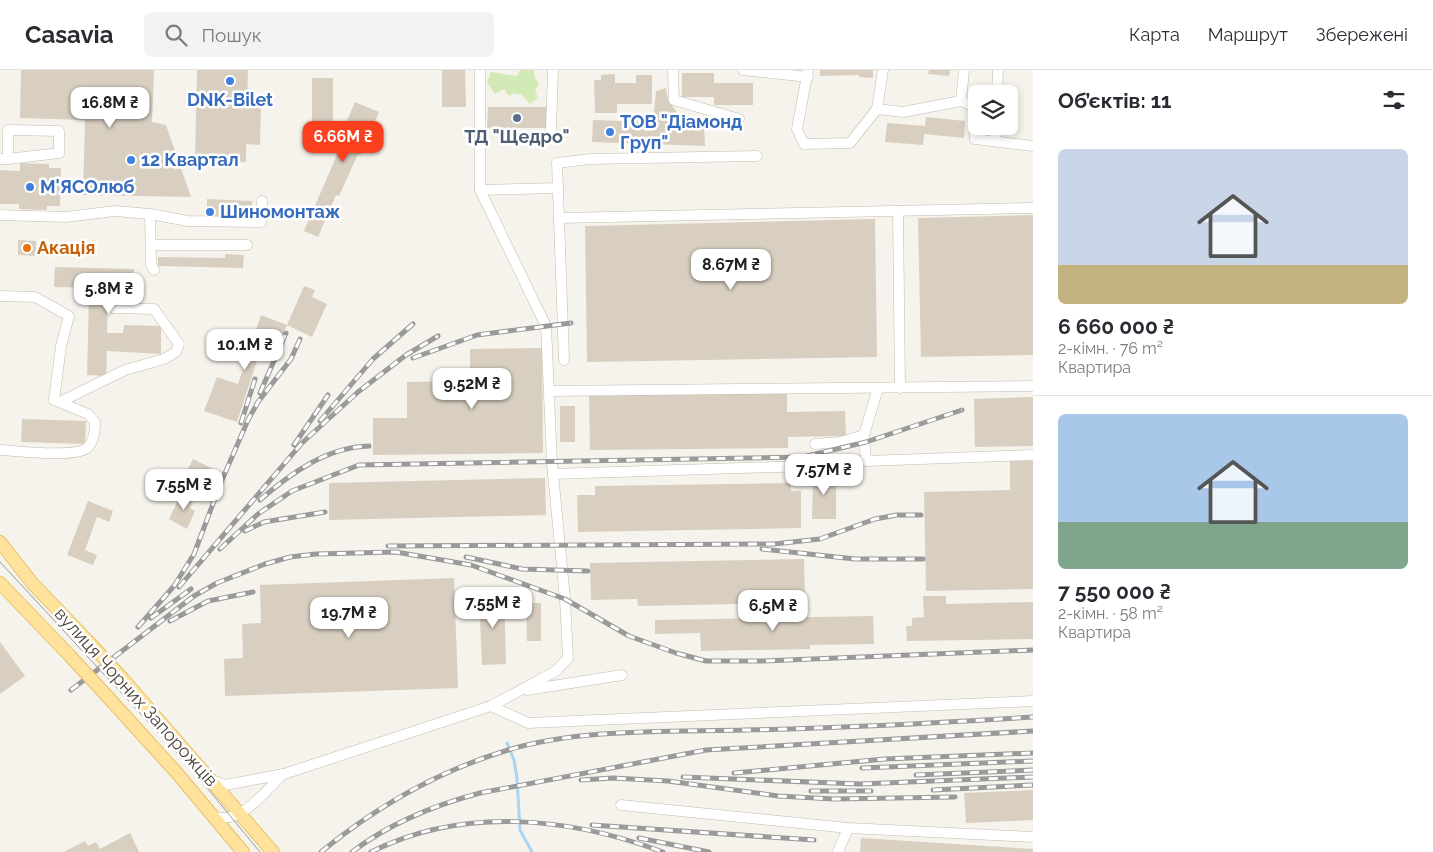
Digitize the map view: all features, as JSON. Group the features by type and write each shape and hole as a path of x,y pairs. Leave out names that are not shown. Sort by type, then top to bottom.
{"main road":[{"name":"вулиця Чорних Запорожців","path":"0,542 33,584 123,679 273,852"},
{"name":"вулиця Чорних Запорожців","path":"0,582 106,695 215,817 243,852"}],"street":[{"path":"212,780 225,785 284,774 491,706 556,671 568,658 565,599 553,474 546,326 480,190 480,70"},
{"path":"551,129 554,70"},
{"path":"673,70 674,100 739,119"},
{"path":"743,70 808,73 797,130 804,144 850,142 877,109 883,70"},
{"path":"961,101 964,70"},
{"path":"997,85 998,70"},
{"path":"877,109 903,112 961,101 975,107 974,139 1033,146"},
{"path":"8,130 59,131 59,153 4,159 8,130"},
{"path":"995,135 995,141"},
{"path":"564,360 557,163 590,159 757,156"},
{"path":"480,190 558,188"},
{"path":"0,215 66,217 115,210 188,221 261,222 262,201"},
{"path":"559,218 1033,208"},
{"path":"898,211 900,388"},
{"path":"150,214 151,265 154,270"},
{"path":"151,245 247,245"},
{"path":"0,296 34,297 69,316 61,346 54,400 88,414 95,422 92,440 88,447 82,451 71,453 0,450"},
{"path":"60,402 125,370 164,359 176,352 179,344 154,309 114,308"},
{"path":"549,391 1033,386"},
{"path":"866,461 864,434 878,388"},
{"path":"815,444 841,442 864,434"},
{"path":"553,474 806,466 866,461 1033,455"},
{"path":"521,691 622,675"},
{"path":"491,706 528,723 1033,701"},
{"path":"215,817 226,819 240,814 284,774"},
{"path":"621,805 848,828 1033,837"},
{"path":"838,852 848,828"}],"green space":[{"path":"520,70 534,70 535,78 539,84 535,90 538,98 530,104 522,95 514,93 509,96 504,89 495,94 487,82 491,72 517,76"}],"building":[{"path":"21,70 154,70 152,122 166,125 191,197 83,195 85,120 20,118"},
{"path":"197,70 248,70 247,108 261,108 260,145 246,144 246,162 195,161"},
{"name":"ТД \"Щедро\"","path":"442,70 465,70 466,107 442,107"},
{"path":"820,70 873,70 873,78 859,77 859,75 820,76"},
{"path":"929,70 950,70 949,76 928,74"},
{"path":"682,73 714,73 714,83 753,83 753,105 714,105 714,97 682,97"},
{"path":"615,74 615,83 636,83 636,75 652,75 652,104 617,104 617,113 595,113 594,80 601,80 601,75"},
{"path":"312,78 333,78 333,139 312,139"},
{"path":"666,88 668,100 679,115 679,128 704,126 705,146 592,142 593,120 653,122 656,91"},
{"path":"355,102 379,112 360,156 358,154 339,196 336,195 318,237 304,231 340,148 336,146"},
{"name":"ТД \"Щедро\"","path":"488,107 547,107 547,128 487,128"},
{"path":"926,117 965,121 964,138 924,134 923,145 885,142 887,123 925,126"},
{"name":"М'ЯСОлюб","path":"20,163 49,164 49,168 61,168 60,206 47,206 47,210 19,209 19,204 0,204 0,170 20,171"},
{"path":"207,199 252,201 252,219 207,218"},
{"path":"1033,215 1033,355 921,357 918,218"},
{"path":"875,219 877,357 587,362 585,226"},
{"name":"Акація","path":"18,240 36,241 36,256 18,255"},
{"path":"225,254 244,255 243,268 158,266 158,257 225,258"},
{"path":"55,267 134,269 133,302 110,302 110,289 106,289 106,297 108,297 107,333 123,333 124,325 161,326 161,354 107,351 106,376 87,375 89,297 91,298 92,288 54,287"},
{"path":"304,286 315,290 312,297 327,304 312,337 287,325"},
{"path":"261,315 287,325 272,360 259,355 237,422 204,411 217,377 238,384"},
{"path":"542,348 543,453 373,455 373,418 407,418 407,382 470,381 470,349"},
{"path":"787,392 787,412 845,411 846,436 788,437 788,448 590,450 589,395"},
{"path":"1033,397 1033,446 975,447 974,399"},
{"path":"560,406 575,406 575,442 560,442"},
{"path":"22,419 86,421 85,444 21,442"},
{"path":"193,459 217,471 212,481 188,469"},
{"path":"1010,461 1033,461 1033,589 926,591 924,492 1010,490"},
{"path":"813,472 836,472 836,519 812,519"},
{"path":"545,478 546,515 329,520 329,483"},
{"path":"791,483 791,491 801,491 801,528 578,532 577,495 595,495 595,486"},
{"path":"190,492 196,495 190,508 195,511 187,529 169,519 181,494 188,497"},
{"path":"88,501 113,511 109,522 97,517 85,550 97,555 93,565 67,555"},
{"path":"804,559 805,596 797,596 797,603 638,606 637,599 591,600 590,563"},
{"path":"454,578 458,688 225,696 224,659 243,658 242,624 261,623 260,585"},
{"path":"504,594 506,664 482,665 479,595"},
{"path":"923,596 946,596 946,604 1033,602 1033,639 907,641 906,626 912,626 912,618 924,617"},
{"path":"526,603 541,603 541,641 527,641"},
{"path":"873,616 874,644 810,645 810,649 701,651 700,633 655,634 655,620"},
{"path":"0,642 25,676 0,694"},
{"path":"1033,790 1033,820 966,823 964,793"},
{"path":"130,833 139,852 64,852 85,841 88,846 96,842 100,849"},
{"path":"861,838 1033,849 1033,852 860,852"}],"waterway":[{"path":"507,743 514,760 517,778 520,830 532,852"}],"tram line":[{"path":"0,562 189,766 260,852"}],"railway":[{"path":"413,358 477,335 571,323"},
{"path":"320,421 373,359 413,324"},
{"path":"260,393 286,333"},
{"path":"179,587 302,443 358,392 406,355 438,336"},
{"path":"138,627 174,586 194,554 222,480 248,420 258,402 291,359 300,339"},
{"path":"241,423 255,379"},
{"path":"294,445 328,395"},
{"path":"220,549 258,514 292,491 359,465 803,457 866,442 962,410"},
{"path":"260,500 297,471 324,456 339,451 369,446"},
{"path":"245,531 264,522 325,512"},
{"path":"388,546 774,544 820,539 875,519 897,515 921,515"},
{"path":"762,549 855,559 923,559"},
{"path":"71,690 194,596 217,583 265,564 290,557 316,554 396,552 471,565 565,599 629,636 676,653 706,661 764,661 1033,650"},
{"path":"466,557 522,569 588,571"},
{"path":"151,618 191,589"},
{"path":"170,621 208,601 253,592"},
{"path":"321,852 363,820 431,780 505,751 563,738 656,731 818,728 1033,717"},
{"path":"352,852 382,832 413,816 480,793 706,750 1033,731"},
{"path":"734,773 885,759 1033,753"},
{"path":"862,768 1033,761"},
{"path":"916,775 1033,770"},
{"path":"683,777 860,784 1033,777"},
{"path":"581,780 613,778 668,781 778,796 834,799 955,797"},
{"path":"933,790 1033,785"},
{"path":"811,791 871,791"},
{"path":"371,852 406,837 442,828 479,823 516,822 554,824 591,831 663,852"},
{"path":"592,825 814,840"},
{"path":"639,838 709,852"}],"place":[{"name":"DNK-Bilet","path":"230,81"},
{"name":"ТД \"Щедро\"","path":"517,118"},
{"name":"ТОВ \"Діамонд Груп\"","path":"610,132"},
{"name":"12 Квартал","path":"131,160"},
{"name":"М'ЯСОлюб","path":"30,187"},
{"name":"Шиномонтаж","path":"210,212"},
{"name":"Акація","path":"27,248"}]}
